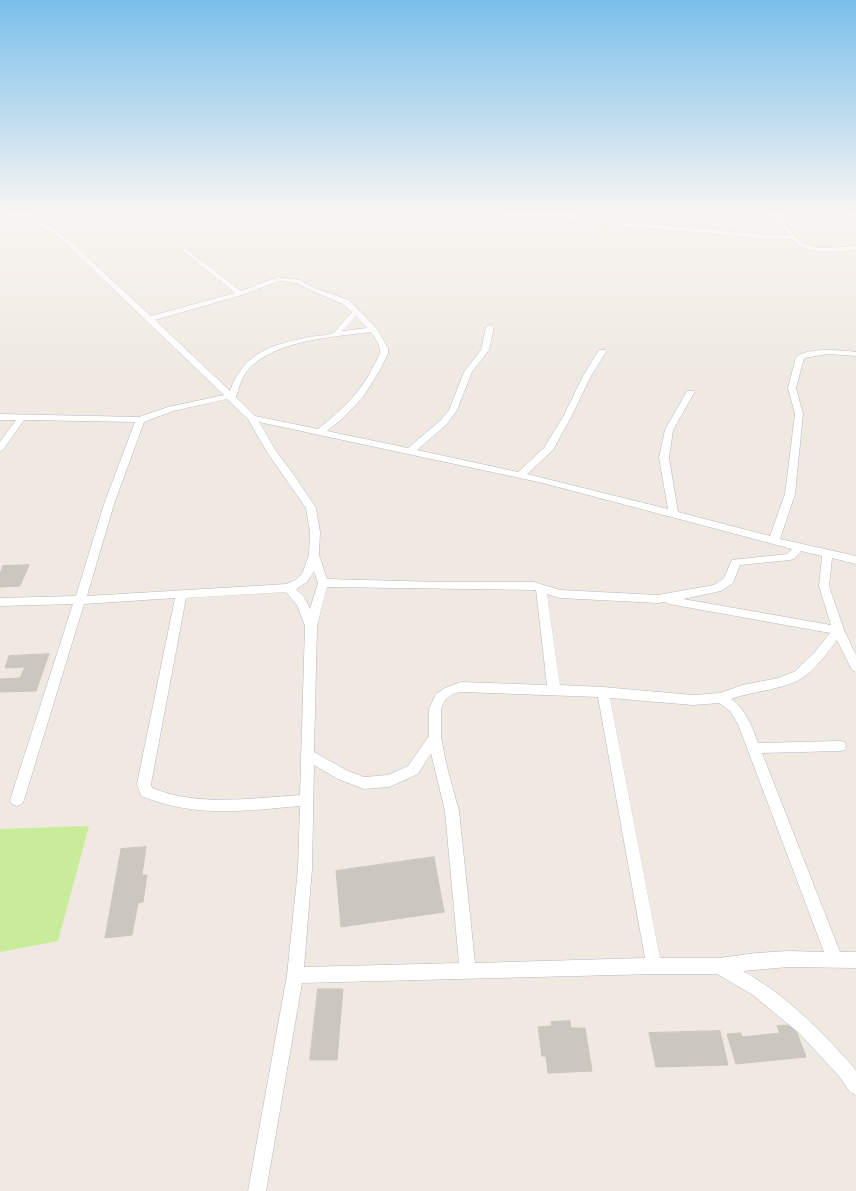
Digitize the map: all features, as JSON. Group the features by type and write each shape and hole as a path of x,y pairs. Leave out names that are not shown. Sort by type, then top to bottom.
{"street":[{"path":"0,602 80,600 288,588 299,584 308,576 314,556 315,532 311,508 294,480 272,452 252,418 230,398 197,363 96,268"},
{"path":"207,268 240,294"},
{"path":"149,319 240,294 278,279 298,281 312,289 342,300 351,306 355,313 373,329 384,348 384,353 376,370 360,395 340,416 320,432"},
{"path":"336,334 345,322 355,313"},
{"path":"410,451 444,422 453,410 468,372 485,350 490,327"},
{"path":"230,398 245,368 258,356 296,342 336,334 373,329"},
{"path":"774,540 790,494 798,414 792,388 800,357 812,353 827,351 856,354"},
{"path":"520,475 548,450 567,417 586,376 602,352"},
{"path":"674,515 664,458 669,430 690,393"},
{"path":"0,417 140,420 171,409 230,398"},
{"path":"0,448 22,417"},
{"path":"252,418 585,490 674,515 856,560"},
{"path":"17,800 80,600 108,504 140,420"},
{"path":"658,598 717,588 729,580 736,562 790,557 799,547"},
{"path":"827,554 824,586 838,630 856,667"},
{"path":"256,1191 295,975 305,869 311,626 323,582 314,556"},
{"path":"323,582 441,586 534,586 560,594 658,598 838,630"},
{"path":"288,588 296,594 302,602 311,626"},
{"path":"541,588 554,690"},
{"path":"181,594 144,784 146,792 155,797 177,803 221,805 306,800"},
{"path":"468,971 452,811 440,767 435,737 435,709 440,697 449,691 461,687 603,692 693,700 721,698 743,690 779,682 798,675 819,655 838,630"},
{"path":"603,692 654,966"},
{"path":"721,698 734,708 744,722 835,960"},
{"path":"307,754 343,775 364,783 390,781 413,770 435,737"},
{"path":"755,748 840,746"},
{"path":"295,975 654,966 718,966 782,960 856,960"},
{"path":"718,966 759,989 805,1027 845,1070 856,1086"}],"green space":[{"path":"89,826 58,941 0,952 0,829"}],"building":[{"path":"29,565 20,586 0,587 0,574 3,566"},
{"path":"49,654 36,691 0,692 0,679 20,678 25,667 5,668 9,656"},
{"path":"146,847 142,875 147,875 143,902 138,903 132,935 105,938 121,849"},
{"path":"434,857 444,912 341,927 336,871"},
{"path":"318,989 343,989 337,1060 310,1060"},
{"path":"570,1021 571,1028 585,1028 592,1071 548,1073 546,1056 542,1056 538,1027 552,1026 551,1022"},
{"path":"794,1025 806,1057 736,1064 727,1034 741,1033 742,1037 780,1033 777,1026"},
{"path":"720,1031 728,1065 656,1067 649,1033"}]}
